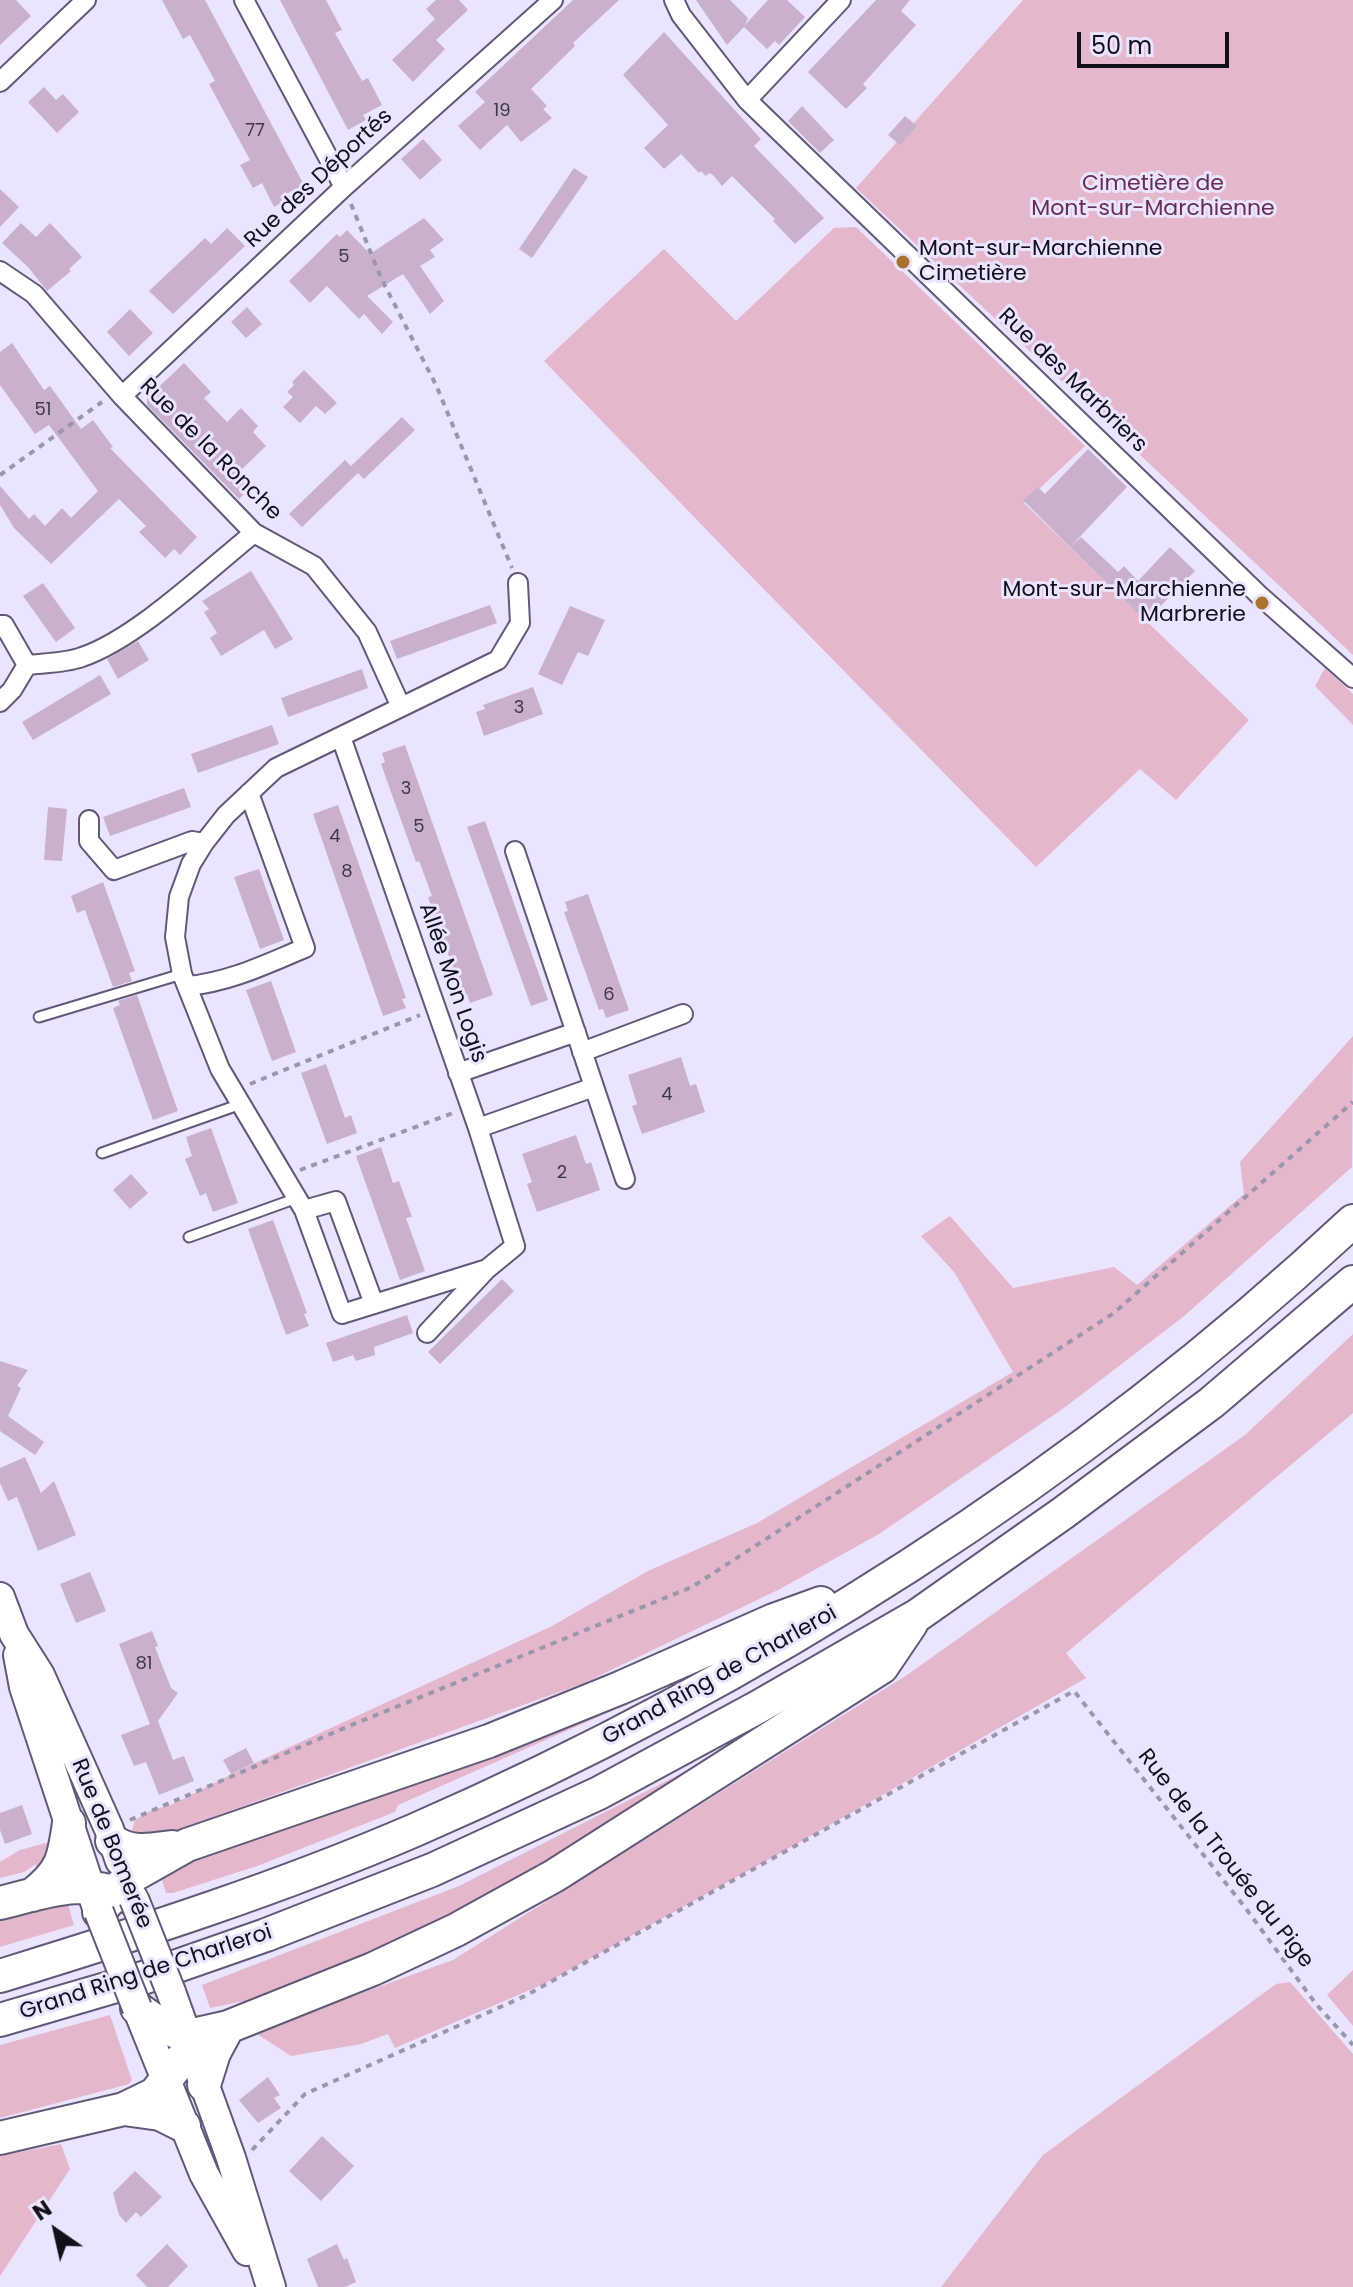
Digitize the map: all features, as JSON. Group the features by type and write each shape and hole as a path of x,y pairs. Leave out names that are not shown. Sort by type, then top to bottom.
{"highway":[{"name":"Grand Ring de Charleroi","path":"0,1976 123,1939 251,1895 413,1830 596,1746 735,1671 892,1577 1038,1477 1182,1369 1353,1221"},
{"name":"Grand Ring de Charleroi","path":"0,2020 154,1974 266,1935 432,1870 599,1793 758,1707 918,1615 1063,1513 1211,1403 1353,1282"},
{"path":"111,1835 125,1849 138,1851 187,1845 489,1741 620,1688 774,1620 892,1577"},
{"path":"0,2138 124,2109 155,2094 166,2083 165,2024 228,2027 373,1969 456,1930 554,1876 882,1667 918,1615"},
{"path":"31,1896 60,1869 69,1823"},
{"path":"0,1903 72,1885 113,1894 187,1845"},
{"path":"204,2085 214,2053 228,2027"},
{"path":"124,2109 160,2114 184,2126"}],"main road":[{"name":"Rue de Bomerée","path":"0,1597 14,1634 24,1687 69,1823 113,1894 165,2024 166,2083 204,2174 269,2287"},
{"name":"Rue de Bomerée","path":"14,1634 40,1675 111,1835 113,1894 165,2024 204,2085 231,2158 269,2287"}],"street":[{"path":"0,82 86,0"},
{"path":"244,0 344,187"},
{"name":"Rue des Déportés","path":"120,393 553,0"},
{"name":"Rue des Marbriers","path":"674,0 681,15 747,100 1259,595 1353,678"},
{"path":"747,100 841,0"},
{"name":"Rue de la Ronche","path":"0,271 34,294 120,393 254,533 314,566 367,632 401,707"},
{"path":"27,665 81,658 106,646 147,620 254,533"},
{"path":"487,1269 342,1314 300,1204 220,1069 185,980 175,937 179,897 191,864 226,815 276,768 498,660 520,623 518,583"},
{"path":"0,625 4,625 27,665"},
{"path":"0,702 12,690 27,665"},
{"name":"Allée Mon Logis","path":"341,737 478,1128 515,1246 487,1269"},
{"path":"185,980 213,983 305,948 249,793"},
{"path":"89,820 89,841 114,870 192,841 204,843"},
{"path":"515,851 625,1179"},
{"path":"582,1052 683,1014"},
{"path":"458,1073 576,1032"},
{"path":"478,1128 594,1087"},
{"path":"300,1204 336,1201 374,1304"},
{"path":"427,1333 487,1269"}],"lane":[{"path":"39,1017 185,980"},
{"path":"102,1153 237,1097"},
{"path":"189,1237 300,1204"}],"path":[{"path":"344,187 381,278 436,385 518,583"},
{"path":"0,475 120,393"},
{"path":"237,1097 436,1009"},
{"path":"111,1835 349,1726 692,1587 1114,1313 1353,1102"},
{"path":"284,1176 470,1107"},
{"name":"Rue de la Trouée du Pige","path":"252,2150 305,2094 525,1996 1074,1691 1247,1910 1316,2004 1353,2045"}],"green space":[{"name":"Cimetière de Mont-sur-Marchienne","path":"1023,0 1353,0 1353,655 856,188"},
{"path":"856,227 1085,446 1024,503 1249,720 1176,800 1140,769 1036,867 544,361 664,249 736,321 834,228"},
{"path":"1325,668 1353,694 1353,725 1315,686"},
{"path":"1353,1036 1352,1167 1183,1317 1064,1408 879,1534 780,1589 584,1683 152,1839 141,1839 132,1831 135,1820 152,1810 171,1805 552,1626 648,1571 757,1523 1013,1372 954,1272 921,1236 950,1216 1013,1288 1114,1267 1137,1285 1244,1194 1240,1162"},
{"path":"1353,1334 1353,1413 1066,1653 1086,1678 546,1983 395,2048 388,2034 361,2044 291,2056 254,2032 453,1960 907,1675 1245,1435"},
{"path":"637,1697 398,1805 395,1812 257,1866 166,1893 159,1871"},
{"path":"700,1764 698,1770 470,1907 306,1980 249,2000 210,2008 202,1985 459,1886"},
{"path":"53,1841 45,1863 36,1871 36,1864 24,1872 0,1878 0,1862 20,1850"},
{"path":"66,1897 74,1925 0,1947 0,1914"},
{"path":"1353,1970 1353,2026 1327,1995"},
{"path":"1290,1982 1353,2054 1353,2287 941,2287 1043,2155 1276,1984"},
{"path":"110,2015 132,2080 129,2084 0,2118 0,2045"},
{"path":"61,2144 70,2169 0,2276 0,2156"}],"building":[{"path":"0,0 16,0 31,16 0,45"},
{"path":"162,0 205,0 304,185 286,194 289,199 274,207 262,183 253,188 240,165 250,160 209,84 215,81 190,35 183,39"},
{"path":"280,0 326,0 342,30 335,33 362,81 368,78 382,105 363,115 366,120 348,130"},
{"path":"436,0 459,0 468,10 436,40 445,49 413,82 392,60 435,19 426,9"},
{"path":"573,0 619,0 573,43 575,46 531,89 547,106 543,109 552,118 521,142 507,125 480,150 458,126 485,102 475,92"},
{"path":"696,0 730,0 748,18 745,25 768,0 787,0 805,17 779,45 775,41 767,49 744,27 727,45"},
{"path":"876,0 910,0 901,11 916,25 863,84 867,88 846,109 808,72"},
{"path":"664,32 761,139 754,146 824,218 795,244 732,176 722,186 713,175 699,173 681,154 664,169 644,148 668,125 623,75"},
{"path":"44,87 56,100 63,94 79,112 57,133 28,102"},
{"path":"802,106 834,140 820,153 788,121"},
{"path":"905,116 917,126 900,145 888,135"},
{"path":"423,139 442,160 420,180 401,159"},
{"path":"574,168 588,177 532,258 519,249"},
{"path":"0,189 19,207 0,227"},
{"path":"424,218 444,240 430,250 435,257 420,266 444,301 430,314 403,274 367,296 393,322 382,334 364,314 359,319 327,286 310,303 289,281 337,234 340,237 347,230 370,254"},
{"path":"21,223 36,237 50,223 82,257 47,291 28,267 2,243"},
{"path":"227,228 245,246 173,314 149,291 205,238 211,244"},
{"path":"247,307 262,324 246,338 231,322"},
{"path":"130,309 153,333 129,356 107,332"},
{"path":"12,343 44,390 50,386 81,429 93,420 113,447 110,448 197,537 180,555 174,549 165,558 139,532 146,526 119,499 51,564 14,528 0,505 0,486 29,519 34,514 45,526 62,508 71,518 98,491 49,425 35,434 0,385 0,352"},
{"path":"184,363 211,392 204,398 227,422 241,408 258,426 253,432 266,446 237,474 250,488 239,499 147,405 147,398"},
{"path":"304,370 337,403 325,414 316,406 300,423 283,407 293,397 287,392 294,385 292,382"},
{"path":"402,417 415,430 364,479 351,466"},
{"path":"1088,449 1127,487 1070,547 1023,500 1038,487 1045,494"},
{"path":"345,460 358,473 302,527 289,514"},
{"path":"1081,537 1118,572 1124,566 1138,581 1170,547 1195,571 1146,621 1070,547"},
{"path":"251,571 293,639 275,649 264,630 221,656 210,638 217,633 204,612 209,609 202,601"},
{"path":"43,583 75,628 56,642 23,596"},
{"path":"490,605 497,623 397,659 390,641"},
{"path":"570,606 605,620 588,656 578,652 562,685 538,674"},
{"path":"138,641 149,660 118,679 107,659"},
{"path":"362,669 368,688 288,717 281,698"},
{"path":"100,675 111,694 33,740 22,722"},
{"path":"533,687 543,714 484,736 476,712 485,709 483,705"},
{"path":"272,725 279,744 198,773 191,754"},
{"path":"405,745 493,995 470,1003 467,994 463,996 428,897 432,896 419,861 416,862 381,764 385,762 382,753"},
{"path":"184,788 191,807 110,836 103,817"},
{"path":"338,805 406,998 402,999 406,1008 383,1016 313,814"},
{"path":"48,807 67,809 62,861 44,860"},
{"path":"485,821 548,1000 531,1006 467,827"},
{"path":"259,869 284,940 260,949 234,877"},
{"path":"103,882 135,971 129,973 132,981 113,987 85,910 77,913 71,896"},
{"path":"588,894 629,1010 606,1018 603,1009 599,1010 564,912 568,911 565,902"},
{"path":"271,981 296,1052 272,1061 246,990"},
{"path":"137,995 178,1111 153,1120 113,1008 120,1005 118,1001"},
{"path":"681,1057 690,1086 696,1084 705,1112 642,1134 632,1106 637,1104 628,1075"},
{"path":"326,1064 345,1118 351,1115 357,1133 327,1144 301,1073"},
{"path":"211,1128 238,1203 213,1212 206,1193 200,1196 185,1159 192,1156 186,1137"},
{"path":"576,1135 586,1164 591,1162 600,1190 537,1212 527,1184 532,1182 522,1154"},
{"path":"381,1147 393,1183 399,1181 412,1217 406,1218 425,1271 400,1280 356,1156"},
{"path":"131,1174 148,1193 130,1209 113,1190"},
{"path":"273,1220 309,1326 286,1335 248,1229"},
{"path":"502,1279 514,1291 440,1364 428,1352"},
{"path":"407,1315 413,1333 374,1347 375,1355 356,1361 353,1355 333,1362 326,1343"},
{"path":"0,1361 28,1370 17,1386 21,1388 8,1416 44,1442 35,1455 0,1431"},
{"path":"25,1457 41,1493 54,1481 76,1535 38,1551 17,1497 8,1501 0,1483 0,1468"},
{"path":"90,1572 106,1611 76,1623 60,1584"},
{"path":"152,1631 171,1688 178,1693 158,1721 173,1760 184,1756 194,1781 159,1795 146,1762 134,1766 121,1735 150,1724 119,1644"},
{"path":"246,1748 254,1763 231,1774 223,1760"},
{"path":"22,1805 32,1834 5,1844 0,1830 0,1813"},
{"path":"268,2077 280,2095 274,2098 281,2108 258,2123 239,2100"},
{"path":"322,2136 354,2166 321,2201 289,2171"},
{"path":"135,2171 162,2197 141,2217 136,2212 126,2223 119,2215 113,2193"},
{"path":"167,2244 188,2266 168,2287 147,2287 136,2275"},
{"path":"337,2244 344,2260 347,2258 356,2282 345,2287 318,2287 307,2259"}],"place":[{"name":"Mont-sur-Marchienne Cimetière","path":"903,262"},
{"name":"Mont-sur-Marchienne Marbrerie","path":"1262,603"}]}
